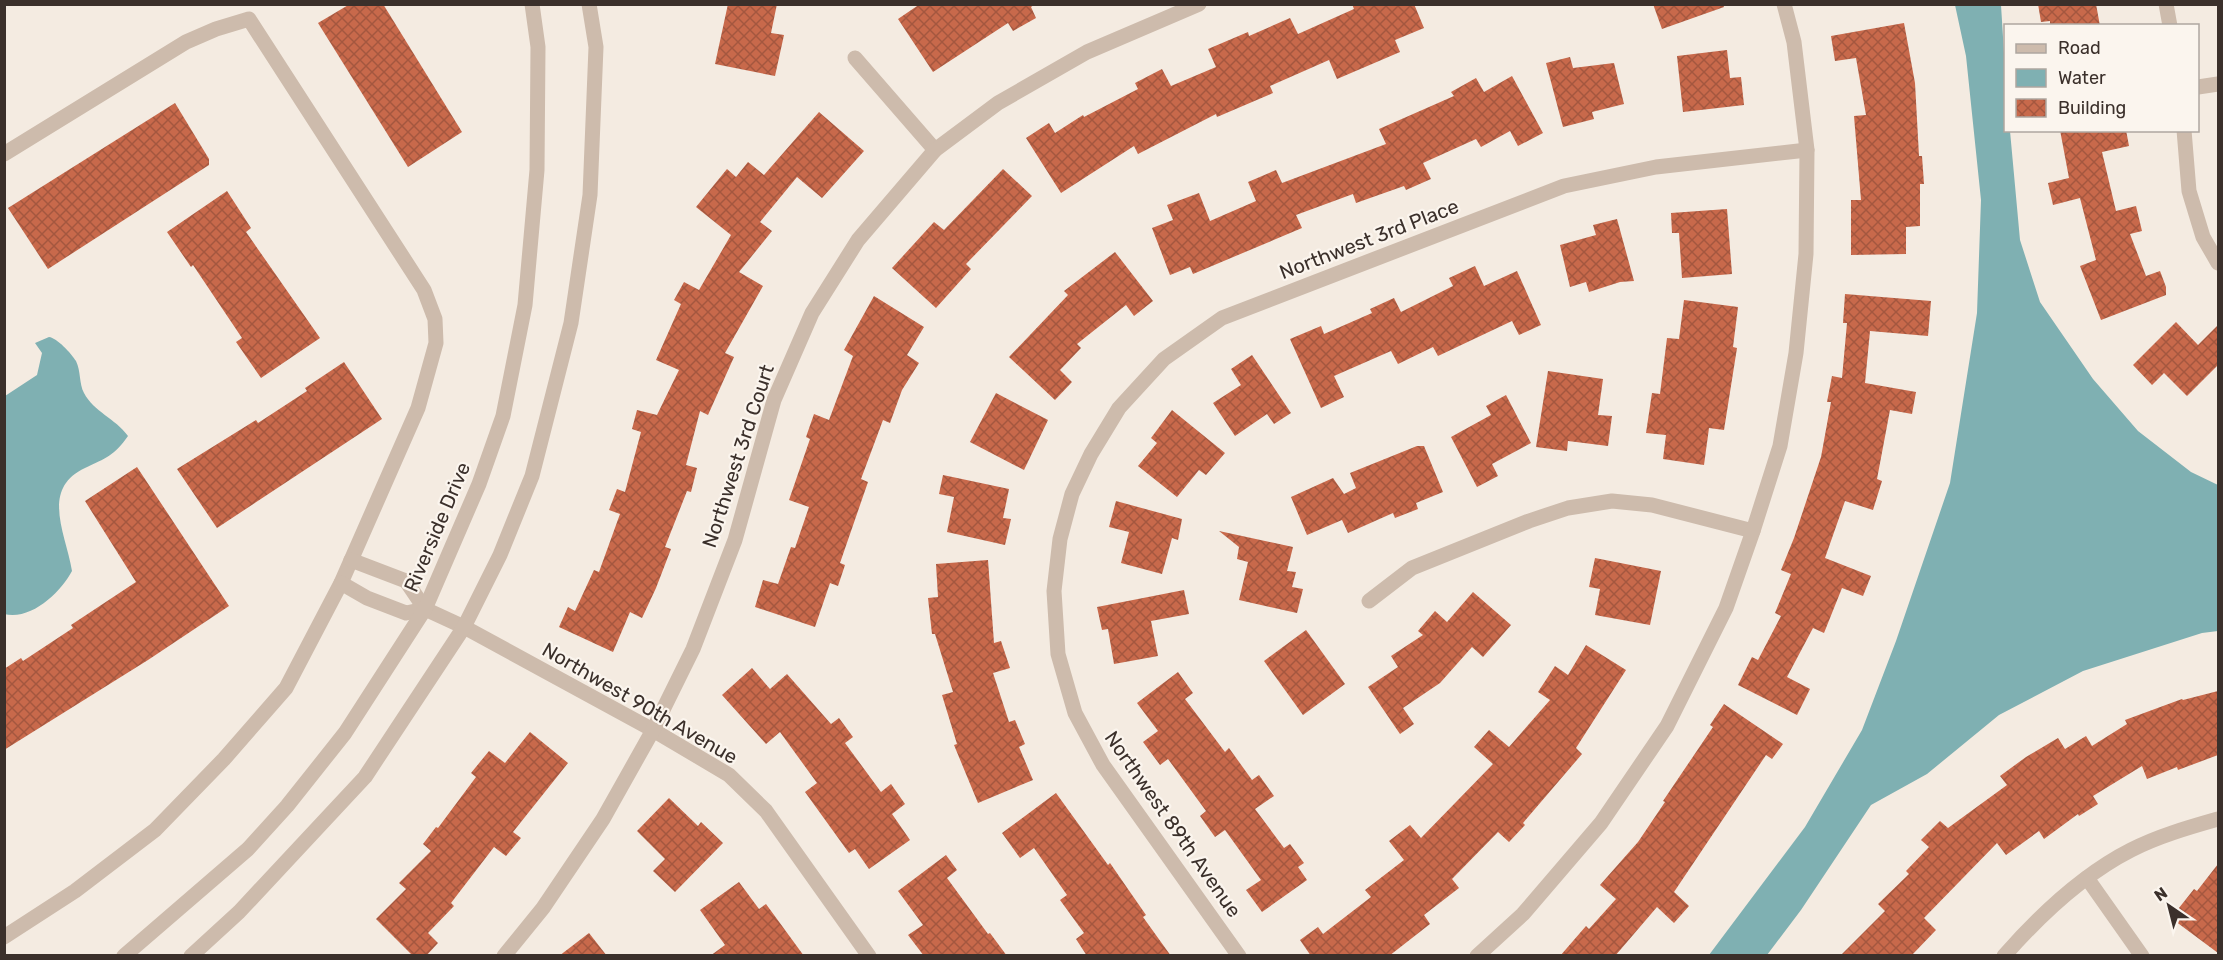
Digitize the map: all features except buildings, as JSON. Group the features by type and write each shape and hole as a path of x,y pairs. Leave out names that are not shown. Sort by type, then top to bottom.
{"street":[{"name":"Riverside Drive","path":"124,956 248,849 345,733 425,609 479,484 503,416 525,305 537,170 538,47 532,4"},
{"path":"191,956 239,912 365,777 464,627 500,555 532,476 572,323 590,195 596,47 589,4"},
{"name":"Northwest 3rd Court","path":"504,956 543,908 603,819 653,730 693,649 735,540 774,400 812,313 858,240 935,150 998,104 1087,52 1199,4"},
{"path":"1477,956 1523,914 1601,823 1666,726 1726,608 1753,531 1780,446 1796,353 1806,254 1807,150 1794,42 1784,4"},
{"path":"2166,4 2170,24"},
{"path":"4,154 186,42 216,29 249,19 424,290 435,319 436,343 418,408 341,583 286,688 224,759 155,830 75,891 4,937"},
{"path":"855,58 935,150"},
{"path":"2199,87 2218,84"},
{"path":"2184,132 2189,191 2203,237 2218,263"},
{"name":"Northwest 3rd Place","path":"1060,539 1072,494 1091,454 1119,408 1164,359 1222,318 1564,186 1656,167 1807,150"},
{"path":"1369,601 1412,568 1529,521 1568,508 1612,501 1652,505 1753,531"},
{"name":"Northwest 89th Avenue","path":"1060,539 1054,591 1058,654 1075,713 1103,765 1239,956"},
{"path":"341,583 367,598 406,613 425,609 406,581 351,560"},
{"name":"Northwest 90th Avenue","path":"425,609 464,627 653,730 729,775 766,811 869,956"},
{"path":"2004,956 2040,916 2087,878 2131,849 2218,819"},
{"path":"2087,878 2142,956"}],"water":[{"path":"1955,5 2001,5 2004,53 2004,132 2010,132 2020,240 2040,302 2093,379 2138,431 2191,472 2218,485 2218,631 2202,633 2083,671 1999,715 1927,774 1871,805 1801,910 1767,955 1709,955 1805,827 1862,730 1896,641 1950,483 1977,313 1981,200 1966,56"},
{"path":"49,337 64,346 76,361 82,389 88,400 128,436 114,452 71,477 63,488 59,514 72,571 61,588 34,609 14,615 4,614 5,396 37,375 42,353 35,343"}]}
